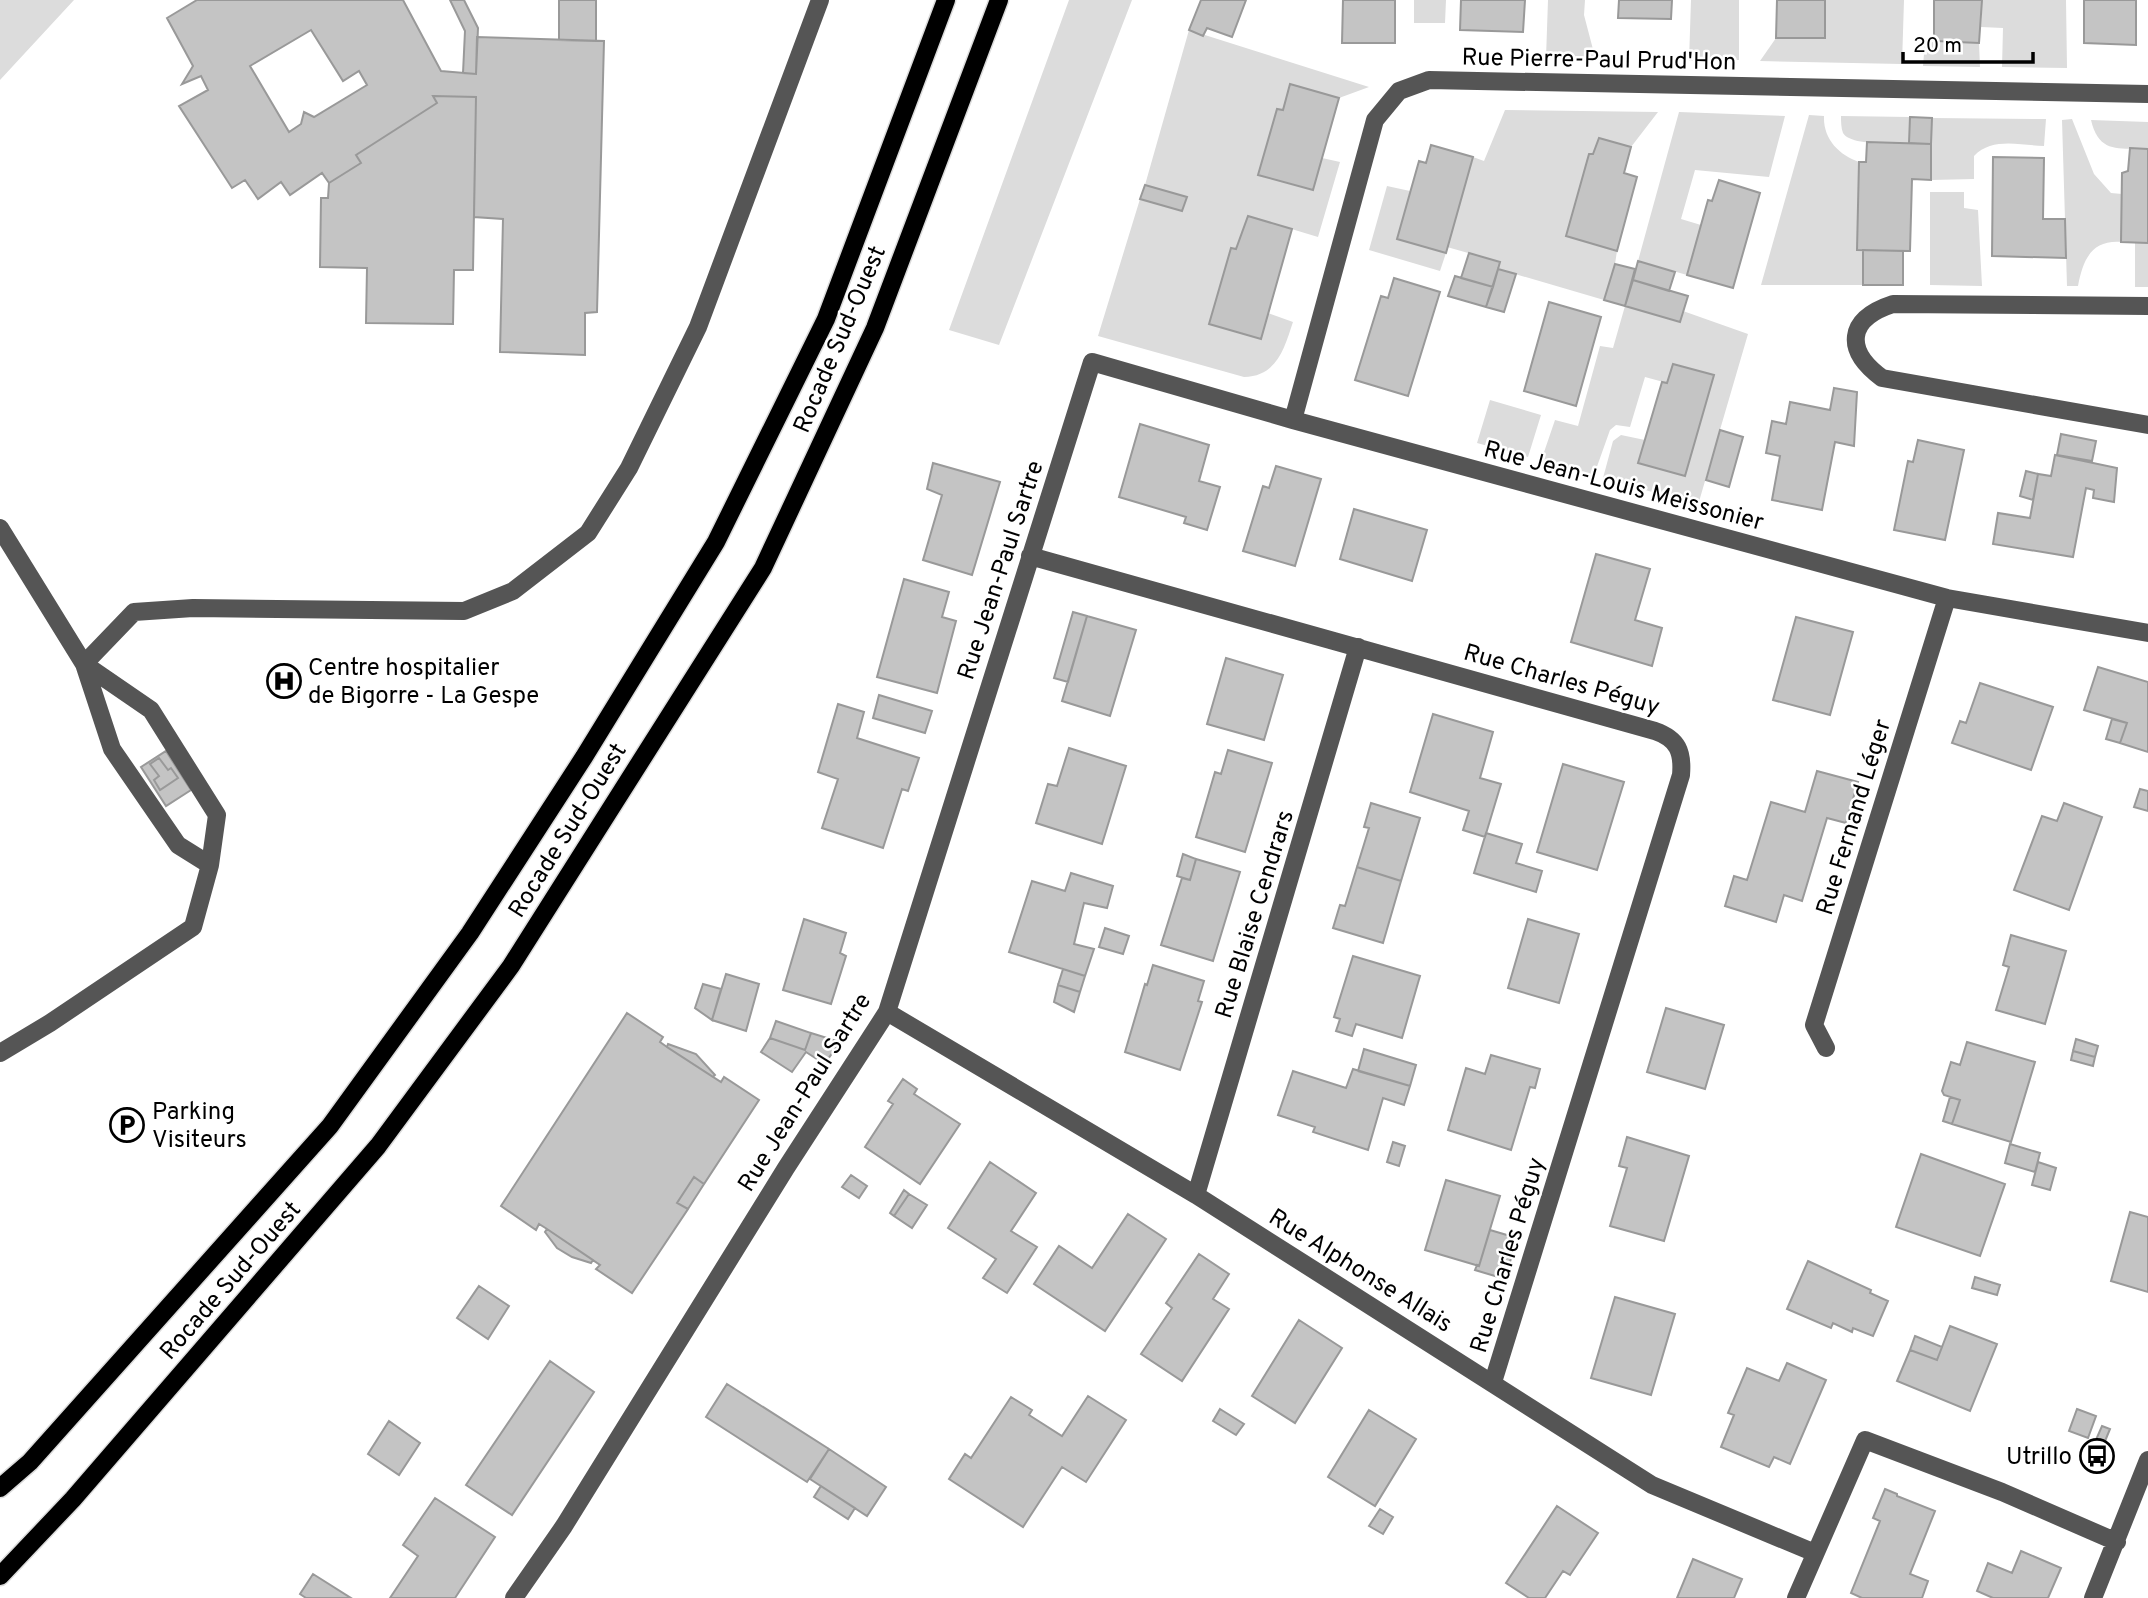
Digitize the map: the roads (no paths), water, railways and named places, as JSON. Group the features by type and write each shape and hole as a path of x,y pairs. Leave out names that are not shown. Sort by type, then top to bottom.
{"main road":[{"name":"Rocade Sud-Ouest","path":"0,1488 30,1462 330,1126 470,933 584,757 716,542 825,319 946,0"},
{"name":"Rocade Sud-Ouest","path":"0,1576 73,1499 379,1146 511,966 763,568 875,328 999,0"}],"street":[{"path":"84,664 134,612 193,608 464,611 513,592 588,533 629,468 698,327 820,0"},
{"name":"Rue Pierre-Paul Prud'Hon","path":"1293,420 1376,120 1399,91 1429,80 2148,94"},
{"path":"2148,306 1892,304 1873,310 1860,325 1855,340 1858,356 1881,378 2148,425"},
{"name":"Rue Jean-Louis Meissonier","path":"1092,362 1293,420 1947,598 2148,633"},
{"name":"Rue Jean-Paul Sartre","path":"514,1598 564,1526 786,1168 887,1012 1092,362"},
{"path":"0,528 84,664 112,749 178,845 210,865"},
{"name":"Rue Charles Péguy","path":"1030,556 1655,731 1667,735 1678,745 1683,760 1681,775 1493,1382"},
{"name":"Rue Fernand Léger","path":"1826,1048 1814,1026 1947,598"},
{"name":"Rue Blaise Cendrars","path":"1196,1195 1358,647"},
{"path":"0,1054 193,926 210,865 217,815 151,710 84,664"},
{"name":"Rue Alphonse Allais","path":"887,1012 1196,1195 1652,1485 1815,1553"},
{"path":"1796,1598 1865,1440 2002,1492 2117,1542"},
{"path":"2093,1598 2148,1460"}],"place":[{"name":"Centre hospitalier de Bigorre - La Gespe","path":"284,681"},
{"name":"Parking Visiteurs","path":"127,1125"},
{"name":"Utrillo","path":"2097,1456"}]}
